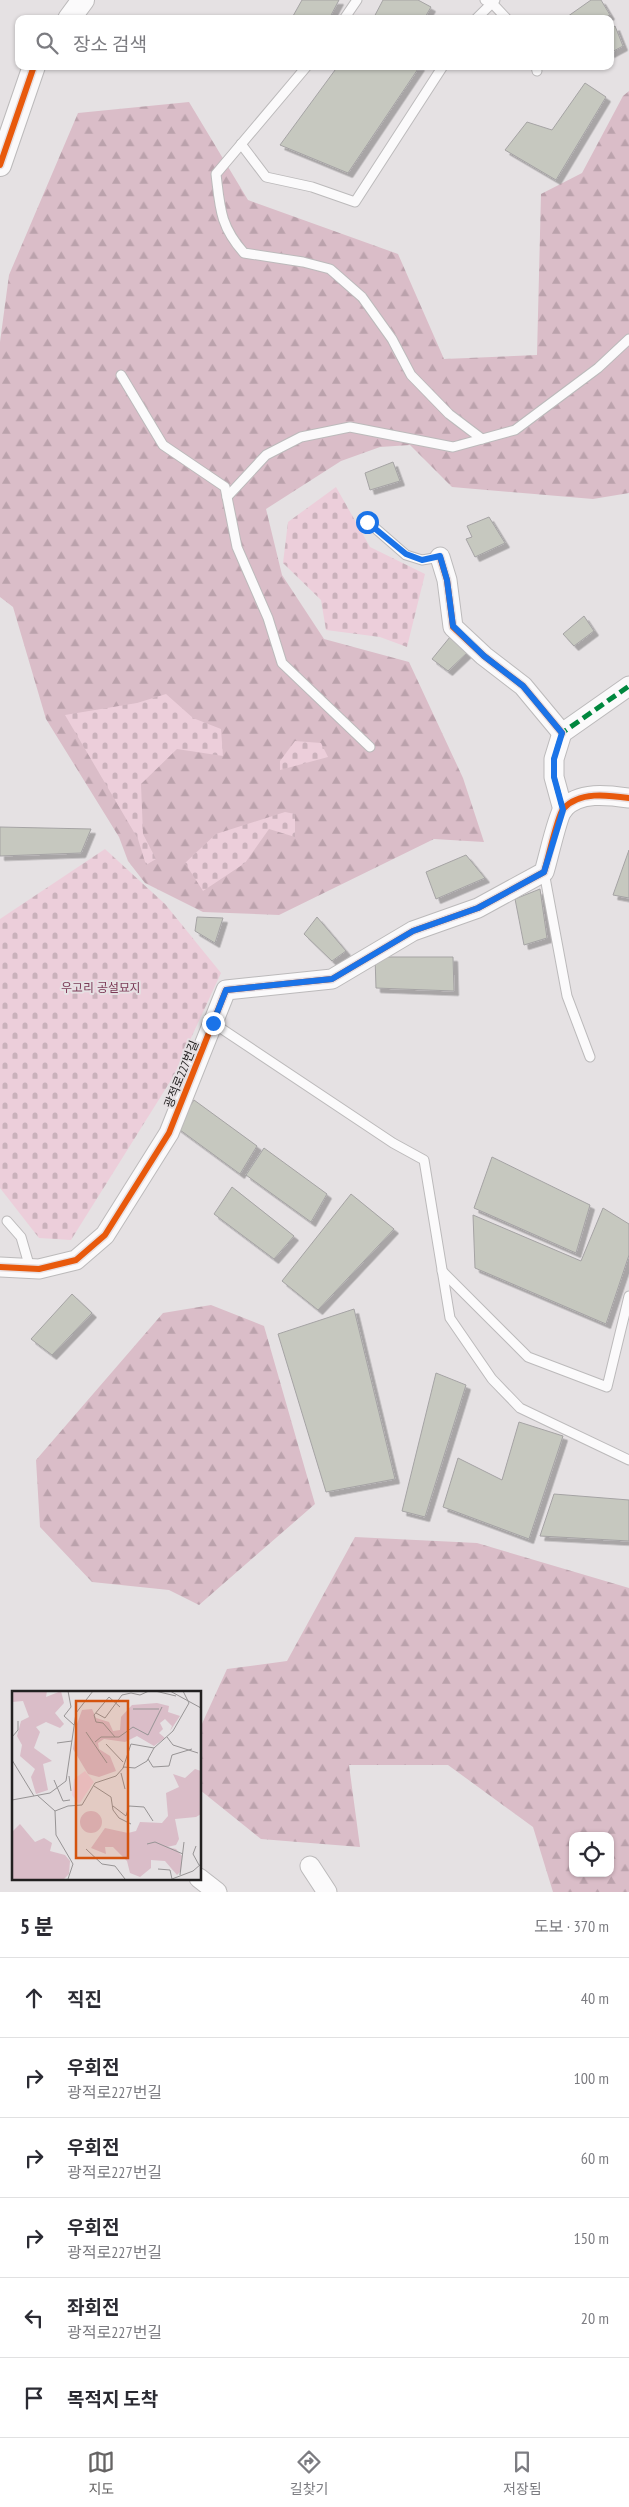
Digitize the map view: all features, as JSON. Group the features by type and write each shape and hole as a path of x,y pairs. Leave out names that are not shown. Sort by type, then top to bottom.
{"street":[{"path":"72,15 83,0"},
{"path":"0,165 33,70"},
{"path":"440,556 447,580 453,626 484,656 523,686 562,733"},
{"path":"544,872 563,810 554,777 554,759 562,733 629,686"},
{"path":"563,810 580,798 605,794 629,798"},
{"name":"광적로227번길","path":"0,1267 39,1269 76,1260 105,1236 170,1133 226,990 332,979 413,931 478,908 544,872"},
{"path":"310,1866 327,1892"},
{"path":"201,1880 217,1892"}],"lane":[{"path":"347,15 357,0"},
{"path":"479,15 491,1 503,15"},
{"path":"304,70 216,174 221,218 234,242 244,254 303,262 330,269 362,297 392,339 411,376 449,414 482,439"},
{"path":"240,144 266,177 312,187 355,202 440,70"},
{"path":"227,497 266,455 301,437 350,427 454,447 515,430 598,368 629,339"},
{"path":"121,375 163,445 224,487 237,547 268,618 282,663 370,747"},
{"path":"367,522 406,554 422,560 440,556"},
{"path":"544,872 567,996 590,1057"},
{"path":"213,1023 393,1143 424,1160 450,1318 492,1379 520,1408 629,1460"},
{"path":"7,1221 21,1237 30,1268"},
{"path":"442,1271 528,1357 606,1387 629,1296"}],"green space":[{"path":"629,91 629,493 593,499 452,487 410,445 380,447 341,461 266,509 282,575 324,639 409,662 463,778 484,842 434,839 279,915 203,912 145,883 128,861 119,837 46,719 13,607 0,597 0,342 9,275 78,113 189,102 248,200 398,254 444,359 537,355 541,194 582,173 623,96"},
{"path":"336,487 370,547 425,574 407,647 380,637 326,630 321,600 283,563 288,522"},
{"path":"166,694 193,718 221,729 223,756 177,749 141,784 143,834 156,859 146,865 138,839 65,715 137,703"},
{"path":"295,741 321,743 328,757 280,770 280,761"},
{"path":"285,812 295,814 295,837 269,829 245,863 203,891 185,863 216,834"},
{"name":"우고리 공설묘지","path":"105,849 165,904 221,973 173,1077 71,1240 39,1238 0,1188 0,919"},
{"path":"211,1305 264,1326 315,1504 199,1605 169,1590 92,1582 40,1527 36,1460 163,1313"},
{"path":"355,1537 477,1543 629,1588 629,1892 553,1892 533,1827 448,1765 349,1765 360,1847 261,1839 201,1791 201,1726 227,1669 287,1661"}],"building":[{"path":"302,0 339,0 331,15 294,15"},
{"path":"383,0 418,0 431,7 426,15 375,15"},
{"path":"591,0 601,0 610,15 570,15"},
{"path":"614,27 623,46 614,51"},
{"path":"335,70 417,70 348,173 280,145"},
{"path":"585,83 606,97 556,180 505,150 527,122 552,130"},
{"path":"393,462 400,481 370,490 365,473"},
{"path":"489,517 505,543 475,557 466,539 472,537 467,526"},
{"path":"584,616 594,631 574,646 563,634"},
{"path":"450,637 469,651 448,671 432,659"},
{"path":"0,827 91,829 81,853 0,856"},
{"path":"629,850 629,898 613,895"},
{"path":"466,855 485,878 436,899 426,872"},
{"path":"540,889 547,938 524,945 515,899"},
{"path":"197,917 223,918 215,943 195,931"},
{"path":"317,917 346,951 332,961 304,934"},
{"path":"375,957 453,957 454,991 376,988"},
{"path":"194,1100 257,1146 240,1174 176,1127"},
{"path":"264,1148 327,1194 311,1222 246,1175"},
{"path":"492,1157 590,1205 576,1253 474,1208"},
{"path":"232,1187 294,1236 274,1259 214,1214"},
{"path":"351,1194 394,1229 318,1310 282,1281"},
{"path":"603,1208 629,1224 629,1255 606,1324 475,1268 473,1215 581,1261"},
{"path":"72,1294 92,1313 52,1355 31,1339"},
{"path":"354,1309 395,1479 326,1492 278,1334"},
{"path":"436,1373 466,1385 425,1517 402,1511"},
{"path":"519,1422 563,1436 529,1539 443,1507 458,1458 502,1480"},
{"path":"554,1494 629,1500 629,1541 540,1536"}],"marked path":[{"path":"563,810 554,777 554,759 562,733 629,686"}],"cycle path":[{"path":"0,165 33,70"},
{"path":"440,557 447,580 453,627 484,656 523,686 562,733"},
{"path":"0,1267 39,1269 76,1260 105,1235 169,1133 226,990 332,979 413,931 478,908 544,872 555,829 563,809 570,803 577,799 594,796 629,798"}],"route":[{"path":"213,1023 226,990 332,979 413,931 478,908 544,872 563,810 554,777 554,759 562,733 523,686 484,656 453,626 447,580 440,556 422,560 406,554 367,522"}]}
